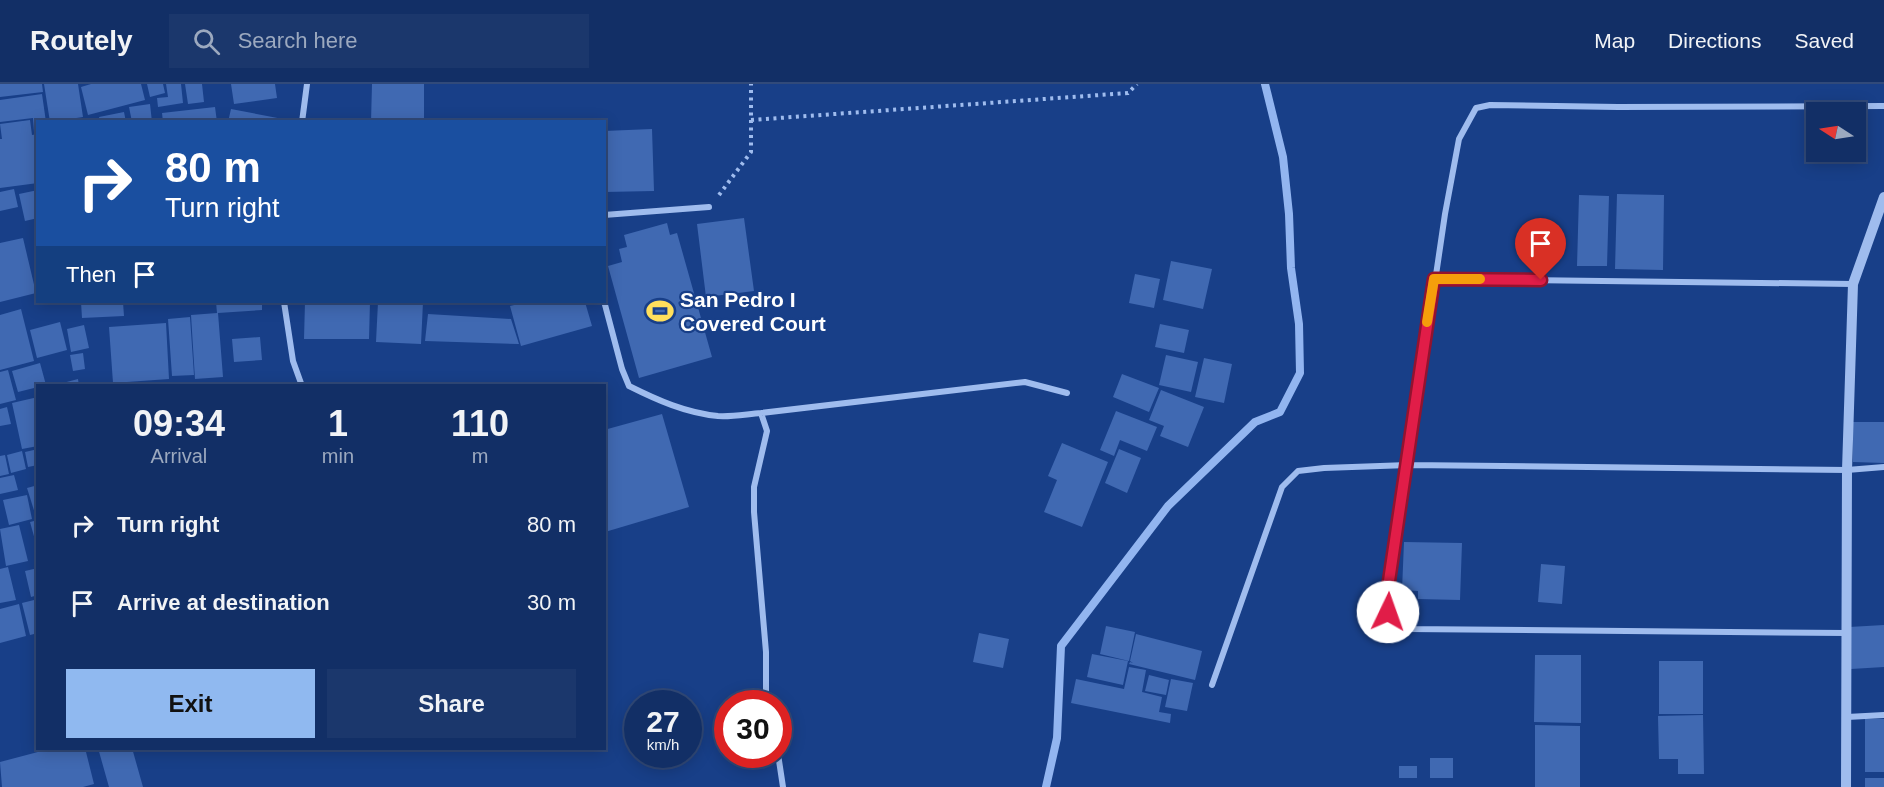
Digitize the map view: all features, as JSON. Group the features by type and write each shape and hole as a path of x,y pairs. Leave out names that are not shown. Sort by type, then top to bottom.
{"street":[{"path":"302,120 307,84"},
{"path":"1846,633 1407,629 1392,624 1388,612 1389,581 1434,279 1459,138 1476,108 1490,105 1884,106"},
{"path":"1846,787 1847,470 1853,284 1884,197"},
{"path":"606,215 709,207"},
{"path":"1434,279 1853,284"},
{"path":"284,303 294,361 301,384"},
{"path":"605,303 628,386 657,400 691,411 720,416 761,413 1025,382 1067,393"},
{"path":"761,413 767,431 755,478 754,503 766,652 766,690"},
{"path":"1212,685 1282,487 1298,471 1408,465 1847,470 1884,467"},
{"path":"1847,717 1884,715"},
{"path":"780,768 783,787"}],"path":[{"path":"709,207 752,152 751,84"},
{"path":"752,120 1128,93 1137,84"}],"building":[{"path":"0,84 42,84 43,92 0,97"},
{"path":"44,84 78,84 83,117 50,120"},
{"path":"91,84 141,84 145,100 88,115 81,87"},
{"path":"147,84 163,84 165,93 150,97"},
{"path":"166,84 181,84 183,103 158,107 157,98 168,97"},
{"path":"185,84 202,84 204,102 188,104"},
{"path":"231,84 275,84 277,98 234,104"},
{"path":"372,84 424,84 424,120 371,120"},
{"path":"42,94 46,120 36,120 36,132 34,132 33,118 0,122 0,100"},
{"path":"150,104 152,120 132,120 129,107"},
{"path":"215,107 217,120 163,120 162,113"},
{"path":"231,109 288,120 228,120"},
{"path":"124,112 126,120 100,120 99,117"},
{"path":"30,120 32,135 36,134 36,183 0,188 0,139 2,139 0,124"},
{"path":"652,129 654,191 606,192 606,131"},
{"path":"14,189 18,207 0,211 0,192"},
{"path":"36,190 36,218 25,221 19,194"},
{"path":"1617,194 1664,195 1663,270 1615,269"},
{"path":"1579,195 1609,196 1607,266 1577,266"},
{"path":"744,218 754,291 706,297 697,224"},
{"name":"San Pedro I Covered Court","path":"667,223 670,235 677,233 712,357 639,378 608,266 622,262 619,249 627,247 624,235"},
{"path":"23,238 36,293 0,302 0,243"},
{"path":"1171,261 1212,269 1203,309 1163,300"},
{"path":"1135,274 1160,279 1154,308 1129,303"},
{"path":"81,303 123,303 124,316 82,318"},
{"path":"216,303 262,303 262,310 218,313 223,377 195,379 191,315 217,313"},
{"path":"305,303 370,303 369,339 304,339"},
{"path":"378,303 423,303 421,344 376,342"},
{"path":"523,303 585,303 592,326 521,346 510,306"},
{"path":"21,309 34,361 0,370 0,315"},
{"path":"428,314 511,319 519,344 425,341"},
{"path":"190,317 194,375 172,376 168,319"},
{"path":"60,322 67,350 37,358 30,330"},
{"path":"166,323 169,379 113,383 109,327"},
{"path":"1160,324 1189,330 1184,353 1155,347"},
{"path":"84,325 89,348 71,352 67,329"},
{"path":"260,337 262,360 234,362 232,339"},
{"path":"83,353 85,369 73,371 70,355"},
{"path":"1166,355 1198,362 1191,392 1159,385"},
{"path":"1204,358 1232,364 1224,403 1195,397"},
{"path":"40,363 46,384 36,384 36,388 18,392 12,371"},
{"path":"8,370 16,400 0,404 0,372"},
{"path":"1122,374 1159,388 1149,412 1113,397"},
{"path":"78,379 79,384 59,384"},
{"path":"1161,390 1204,407 1188,447 1160,436 1164,426 1149,420"},
{"path":"36,397 36,446 22,449 12,403"},
{"path":"7,407 11,424 0,426 0,409"},
{"path":"1116,411 1157,427 1147,451 1120,440 1114,456 1100,450"},
{"path":"662,414 689,507 606,532 606,429"},
{"path":"1853,422 1884,422 1884,463 1853,462"},
{"path":"1062,443 1108,462 1082,527 1044,512 1057,480 1048,476"},
{"path":"36,449 36,465 28,467 25,452"},
{"path":"1119,449 1141,458 1127,493 1105,483"},
{"path":"22,451 26,469 11,473 7,455"},
{"path":"5,455 9,474 0,476 0,456"},
{"path":"14,475 18,490 0,494 0,478"},
{"path":"36,486 36,517 27,488"},
{"path":"27,495 32,519 9,525 3,500"},
{"path":"36,520 36,543 30,522"},
{"path":"19,525 28,561 6,566 0,529"},
{"path":"1404,542 1462,543 1460,600 1418,599 1418,591 1402,590"},
{"path":"1541,564 1565,566 1562,604 1538,602"},
{"path":"8,567 16,600 0,603 0,569"},
{"path":"36,568 36,596 31,597 25,571"},
{"path":"36,600 36,634 30,635 22,603"},
{"path":"19,604 26,636 0,643 0,609"},
{"path":"1884,625 1884,667 1851,669 1849,627"},
{"path":"1106,626 1135,632 1129,661 1100,654"},
{"path":"979,633 1009,639 1003,668 973,662"},
{"path":"1136,634 1202,651 1195,680 1129,664 1133,663 1130,661"},
{"path":"1092,654 1128,661 1123,685 1087,677"},
{"path":"1535,655 1581,655 1581,723 1534,722"},
{"path":"1659,661 1703,661 1703,714 1659,714"},
{"path":"1129,667 1146,670 1142,692 1162,697 1159,712 1171,714 1170,723 1071,703 1076,679 1124,689"},
{"path":"1149,675 1169,680 1166,695 1145,691"},
{"path":"1171,679 1193,683 1187,711 1165,707"},
{"path":"1703,715 1704,774 1678,774 1678,759 1659,759 1658,716"},
{"path":"1865,719 1884,719 1884,772 1865,772"},
{"path":"1535,725 1580,726 1580,787 1535,787"},
{"path":"45,750 86,750 94,784 83,787 2,787 0,762"},
{"path":"99,750 133,750 143,787 109,787"},
{"path":"1430,758 1453,758 1453,778 1430,778"},
{"path":"1399,766 1417,766 1417,778 1399,778"},
{"path":"1865,778 1884,778 1884,787 1865,787"}],"waterway":[{"path":"1046,787 1057,738 1061,646 1168,506 1255,422 1280,412 1300,373 1299,324 1291,268 1289,214 1283,157 1265,84"}],"slow traffic":[{"path":"1427,322 1434,279 1480,279"}],"place":[{"name":"San Pedro I Covered Court","path":"660,311"}],"route":[{"path":"1388,612 1389,581 1434,279 1541,280"}]}
